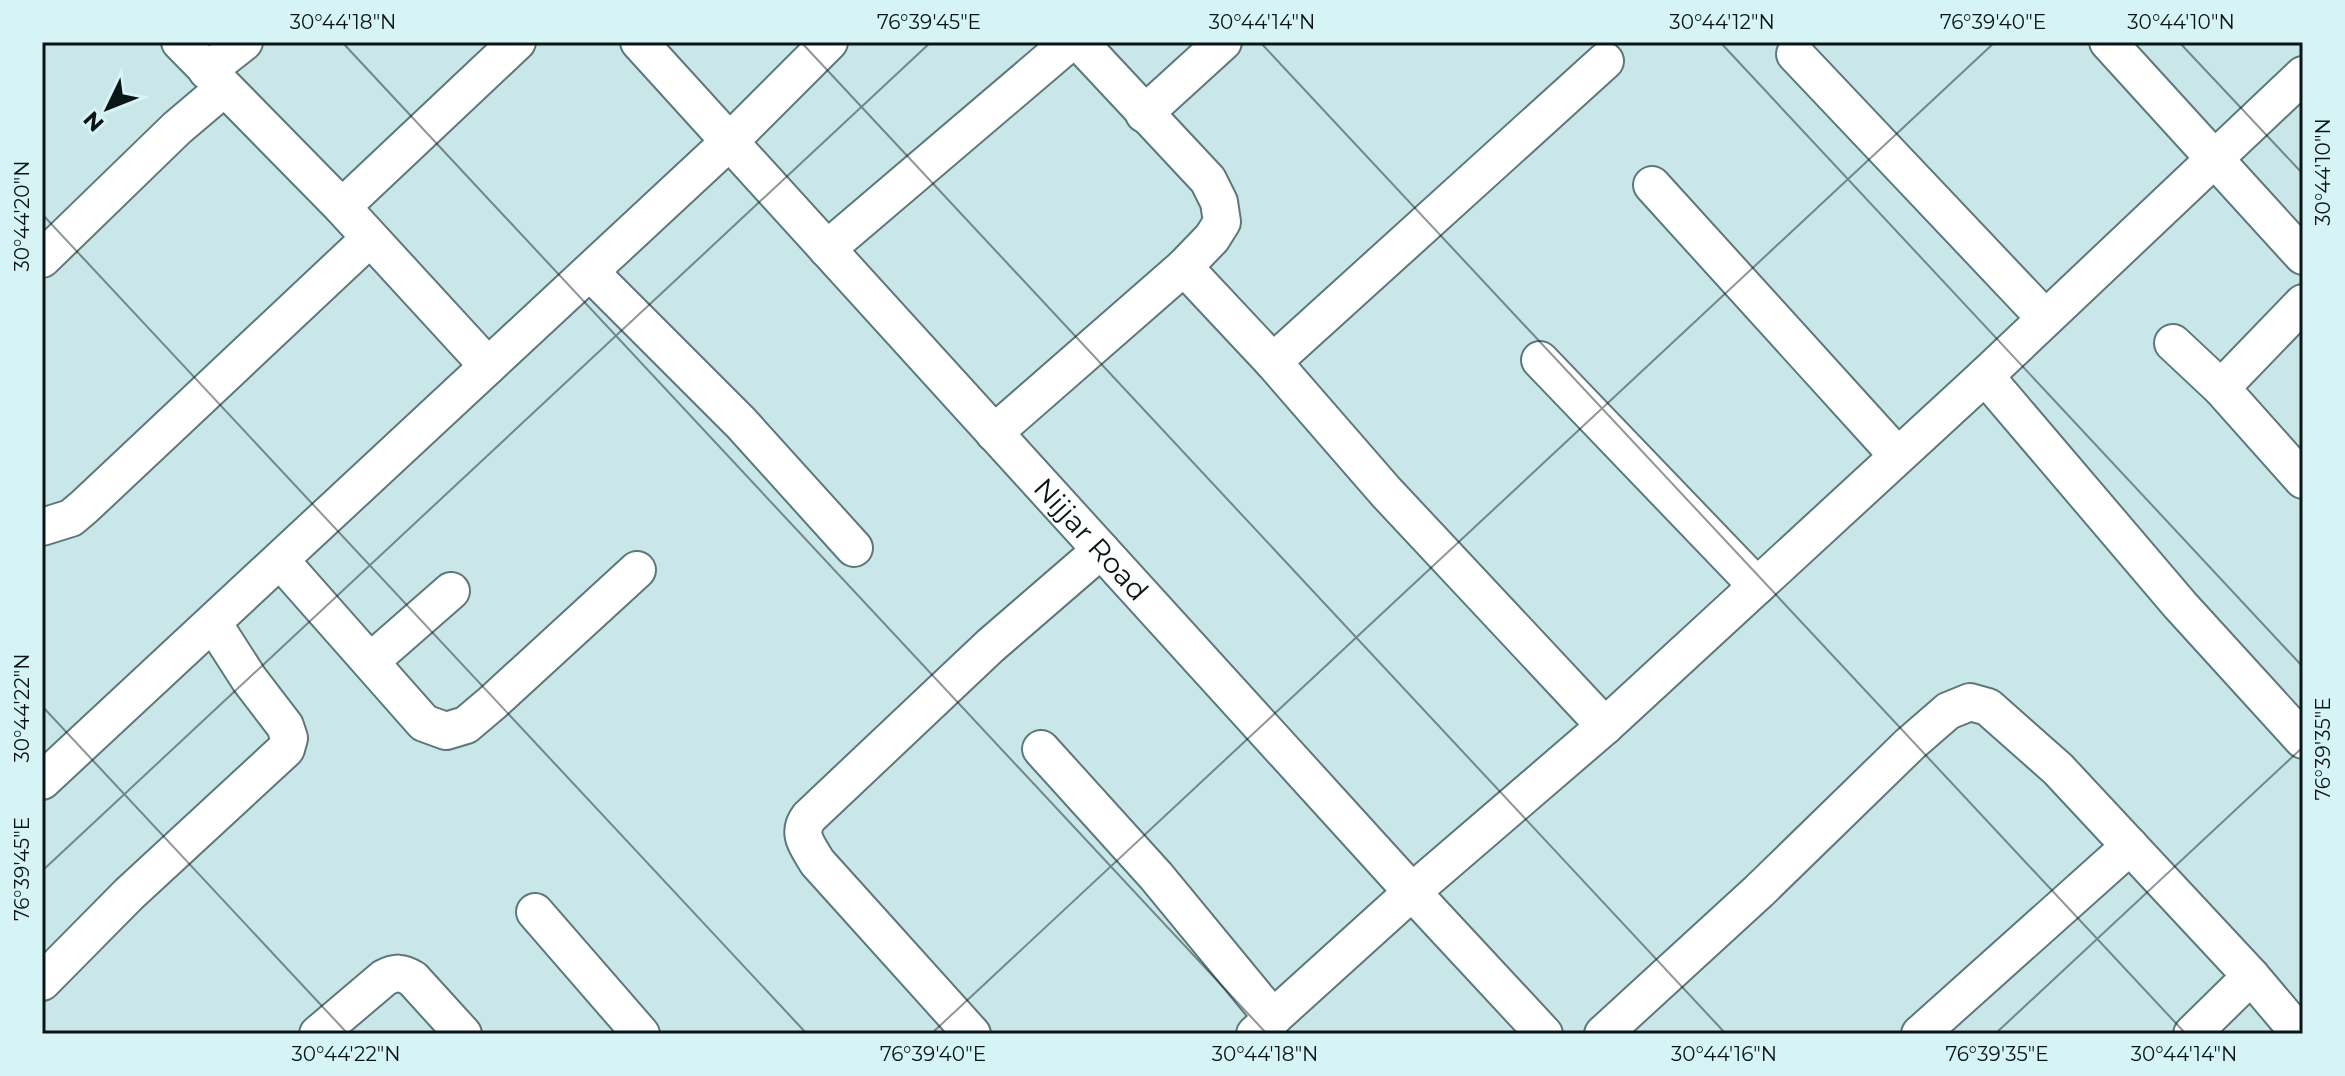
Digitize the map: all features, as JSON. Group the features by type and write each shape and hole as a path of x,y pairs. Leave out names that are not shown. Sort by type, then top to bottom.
{"street":[{"path":"180,42 342,207 488,366"},
{"path":"42,259 177,128 244,42"},
{"path":"342,207 517,42"},
{"name":"Nijjar Road","path":"639,42 1544,1034"},
{"path":"42,781 730,141 829,42"},
{"path":"827,249 1070,42"},
{"path":"994,433 1184,267 1212,238 1222,222 1219,202 1208,180 1079,42"},
{"path":"1144,114 1223,42"},
{"path":"2108,42 2303,256"},
{"path":"1795,54 2045,318"},
{"path":"1273,362 1605,61"},
{"path":"1041,749 1156,876 1264,1026 1412,892 1605,726 1985,376 2303,75"},
{"path":"1652,185 1897,455"},
{"path":"42,527 71,518 84,507 369,239"},
{"path":"1184,267 1273,362 1386,492 1605,726"},
{"path":"590,272 741,423 854,548"},
{"path":"2221,388 2303,303"},
{"path":"2173,343 2221,388 2303,480"},
{"path":"1540,360 1757,586"},
{"path":"1985,376 2180,605 2303,740"},
{"path":"972,1034 817,862 802,831 809,817 879,748 1101,550"},
{"path":"280,560 424,723 446,731 466,725 637,570"},
{"path":"371,661 451,591"},
{"path":"42,982 129,894 286,749 289,738 285,726 249,679 213,623"},
{"path":"1603,1034 1759,891 1910,744 1948,711 1970,702 1988,707 2058,769 2251,976 2300,1034"},
{"path":"1920,1034 2130,846"},
{"path":"535,912 641,1034"},
{"path":"318,1034 384,978 394,973 404,973 463,1034"},
{"path":"2192,1034 2251,976"}]}
